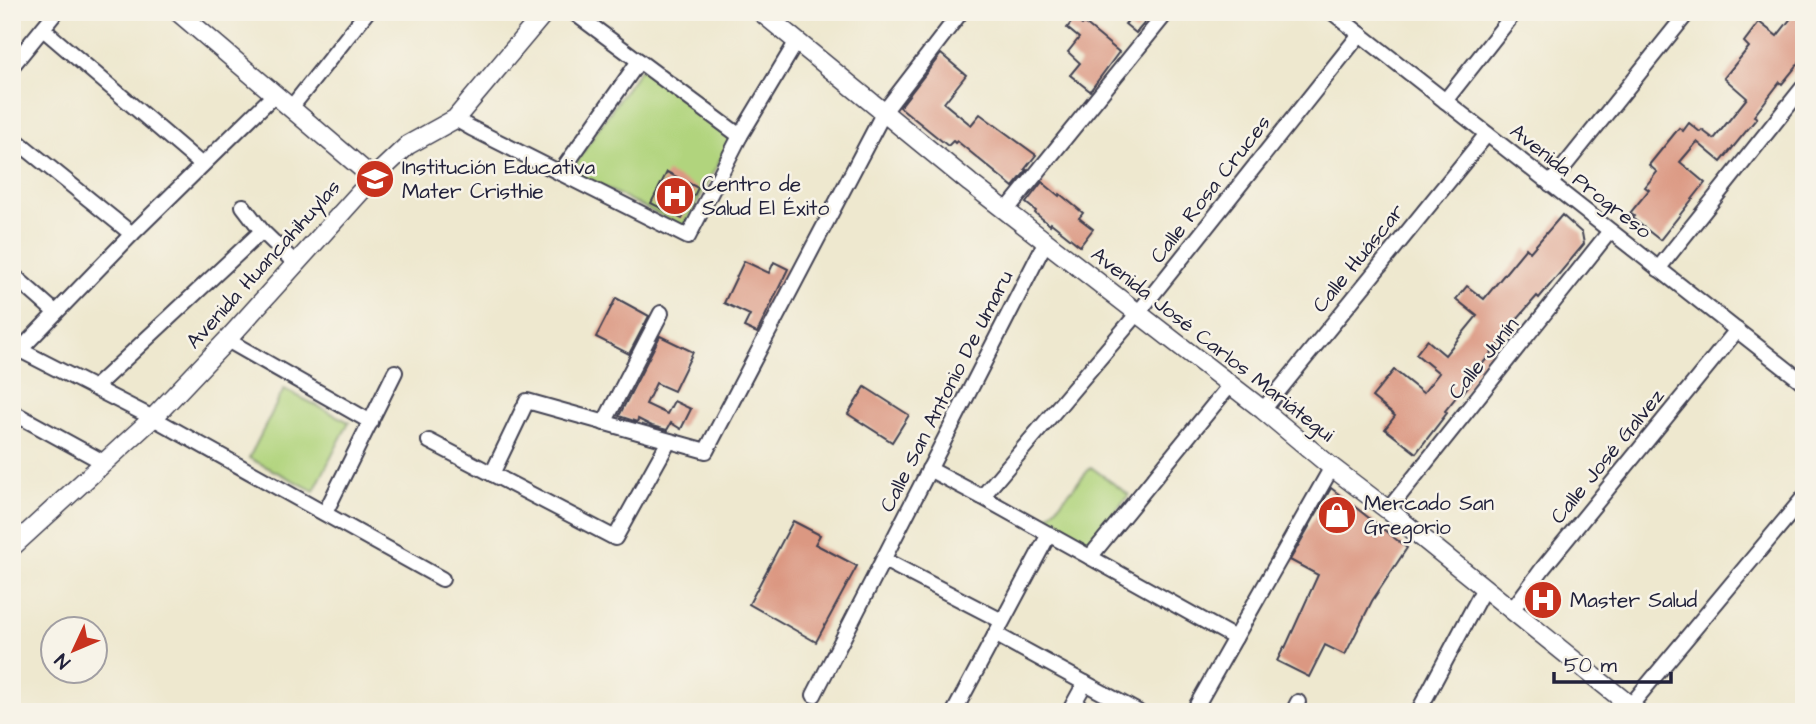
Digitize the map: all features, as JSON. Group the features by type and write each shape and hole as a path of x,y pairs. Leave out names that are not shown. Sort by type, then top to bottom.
{"street":[{"path":"290,109 367,12"},
{"name":"Avenida Huancahihuylas","path":"14,543 153,418 373,178 408,145 455,119 545,12"},
{"path":"573,12 740,136"},
{"name":"Avenida José Carlos Mariátegui","path":"761,12 1006,211 1263,410 1634,709"},
{"path":"492,474 527,401 706,451 884,113 961,12"},
{"path":"1006,211 1167,12"},
{"path":"1445,101 1515,12"},
{"path":"1550,184 1688,12"},
{"path":"12,66 52,14"},
{"path":"182,14 373,178"},
{"name":"Avenida Progreso","path":"1338,14 1804,383"},
{"path":"43,29 202,165"},
{"name":"Calle Rosa Cruces","path":"982,497 1138,313 1360,34"},
{"path":"455,119 688,237 740,136 797,41"},
{"path":"559,173 639,61"},
{"path":"1658,269 1804,86"},
{"path":"274,95 16,348 153,418 442,579"},
{"name":"Calle Huáscar","path":"1263,410 1487,134"},
{"path":"12,137 132,234"},
{"path":"243,206 262,231 296,264"},
{"path":"94,388 262,231"},
{"name":"Calle Junín","path":"1388,510 1610,231"},
{"name":"Calle San Antonio De Umaru","path":"814,695 1046,241"},
{"path":"12,274 55,312"},
{"path":"604,423 661,313"},
{"name":"Calle José Galvez","path":"1512,610 1543,568 1737,330"},
{"path":"227,340 370,422"},
{"path":"325,513 395,372"},
{"path":"1090,557 1230,386"},
{"path":"12,412 105,463"},
{"path":"429,441 615,538 669,441"},
{"path":"1194,712 1332,467"},
{"path":"929,470 1235,638"},
{"path":"1634,709 1804,497"},
{"path":"954,712 1049,534"},
{"path":"884,561 999,627 1084,683 1138,712"},
{"path":"1418,712 1484,588"},
{"path":"1069,712 1084,683"}],"green space":[{"path":"641,68 733,136 684,227 571,171"},
{"path":"284,389 349,422 314,491 249,458"},
{"path":"1091,467 1129,495 1090,541 1081,540 1047,518"}],"building":[{"path":"1115,12 1154,12 1136,33"},
{"path":"1796,12 1804,12 1804,57 1782,84 1780,82 1754,116 1757,118 1721,162 1697,142 1680,162 1705,183 1660,240 1632,218 1634,216 1630,213 1649,190 1645,187 1657,172 1649,165 1679,128 1683,131 1689,123 1714,139 1747,98 1724,78 1749,47 1744,42 1759,22 1777,36"},
{"path":"1074,19 1082,25 1084,23 1119,52 1090,91 1070,75 1080,63 1068,52 1079,38 1067,28"},
{"path":"941,54 966,75 944,103 971,125 980,114 1036,155 1013,187 957,141 948,146 900,107"},
{"name":"Centro de Salud El Éxito","path":"667,172 698,188 682,219 651,203"},
{"path":"1042,182 1083,213 1079,218 1093,229 1080,246 1051,223 1050,225 1026,203"},
{"path":"1562,215 1582,233 1584,244 1539,298 1537,296 1502,336 1504,338 1473,375 1475,377 1463,393 1461,391 1445,411 1447,413 1416,453 1385,429 1395,416 1372,397 1394,370 1423,393 1439,373 1416,354 1427,340 1445,355 1477,316 1456,299 1467,286 1484,299 1526,248 1530,252"},
{"path":"744,261 769,273 774,262 788,269 757,333 744,327 750,315 724,303"},
{"path":"616,298 649,316 629,354 596,337"},
{"path":"660,336 693,352 674,391 656,383 646,404 667,414 674,401 691,409 681,429 671,423 667,430 638,419 637,422 619,416"},
{"path":"865,387 909,415 892,442 848,414"},
{"path":"1331,488 1407,548 1372,601 1345,655 1325,645 1309,677 1277,661 1318,575 1290,560"},
{"path":"793,521 820,535 815,544 857,566 816,642 749,604"}],"place":[{"name":"Institución Educativa Mater Cristhie","path":"375,179"},
{"name":"Centro de Salud El Éxito","path":"675,196"},
{"name":"Mercado San Gregorio","path":"1337,515"},
{"name":"Master Salud","path":"1543,600"}]}
